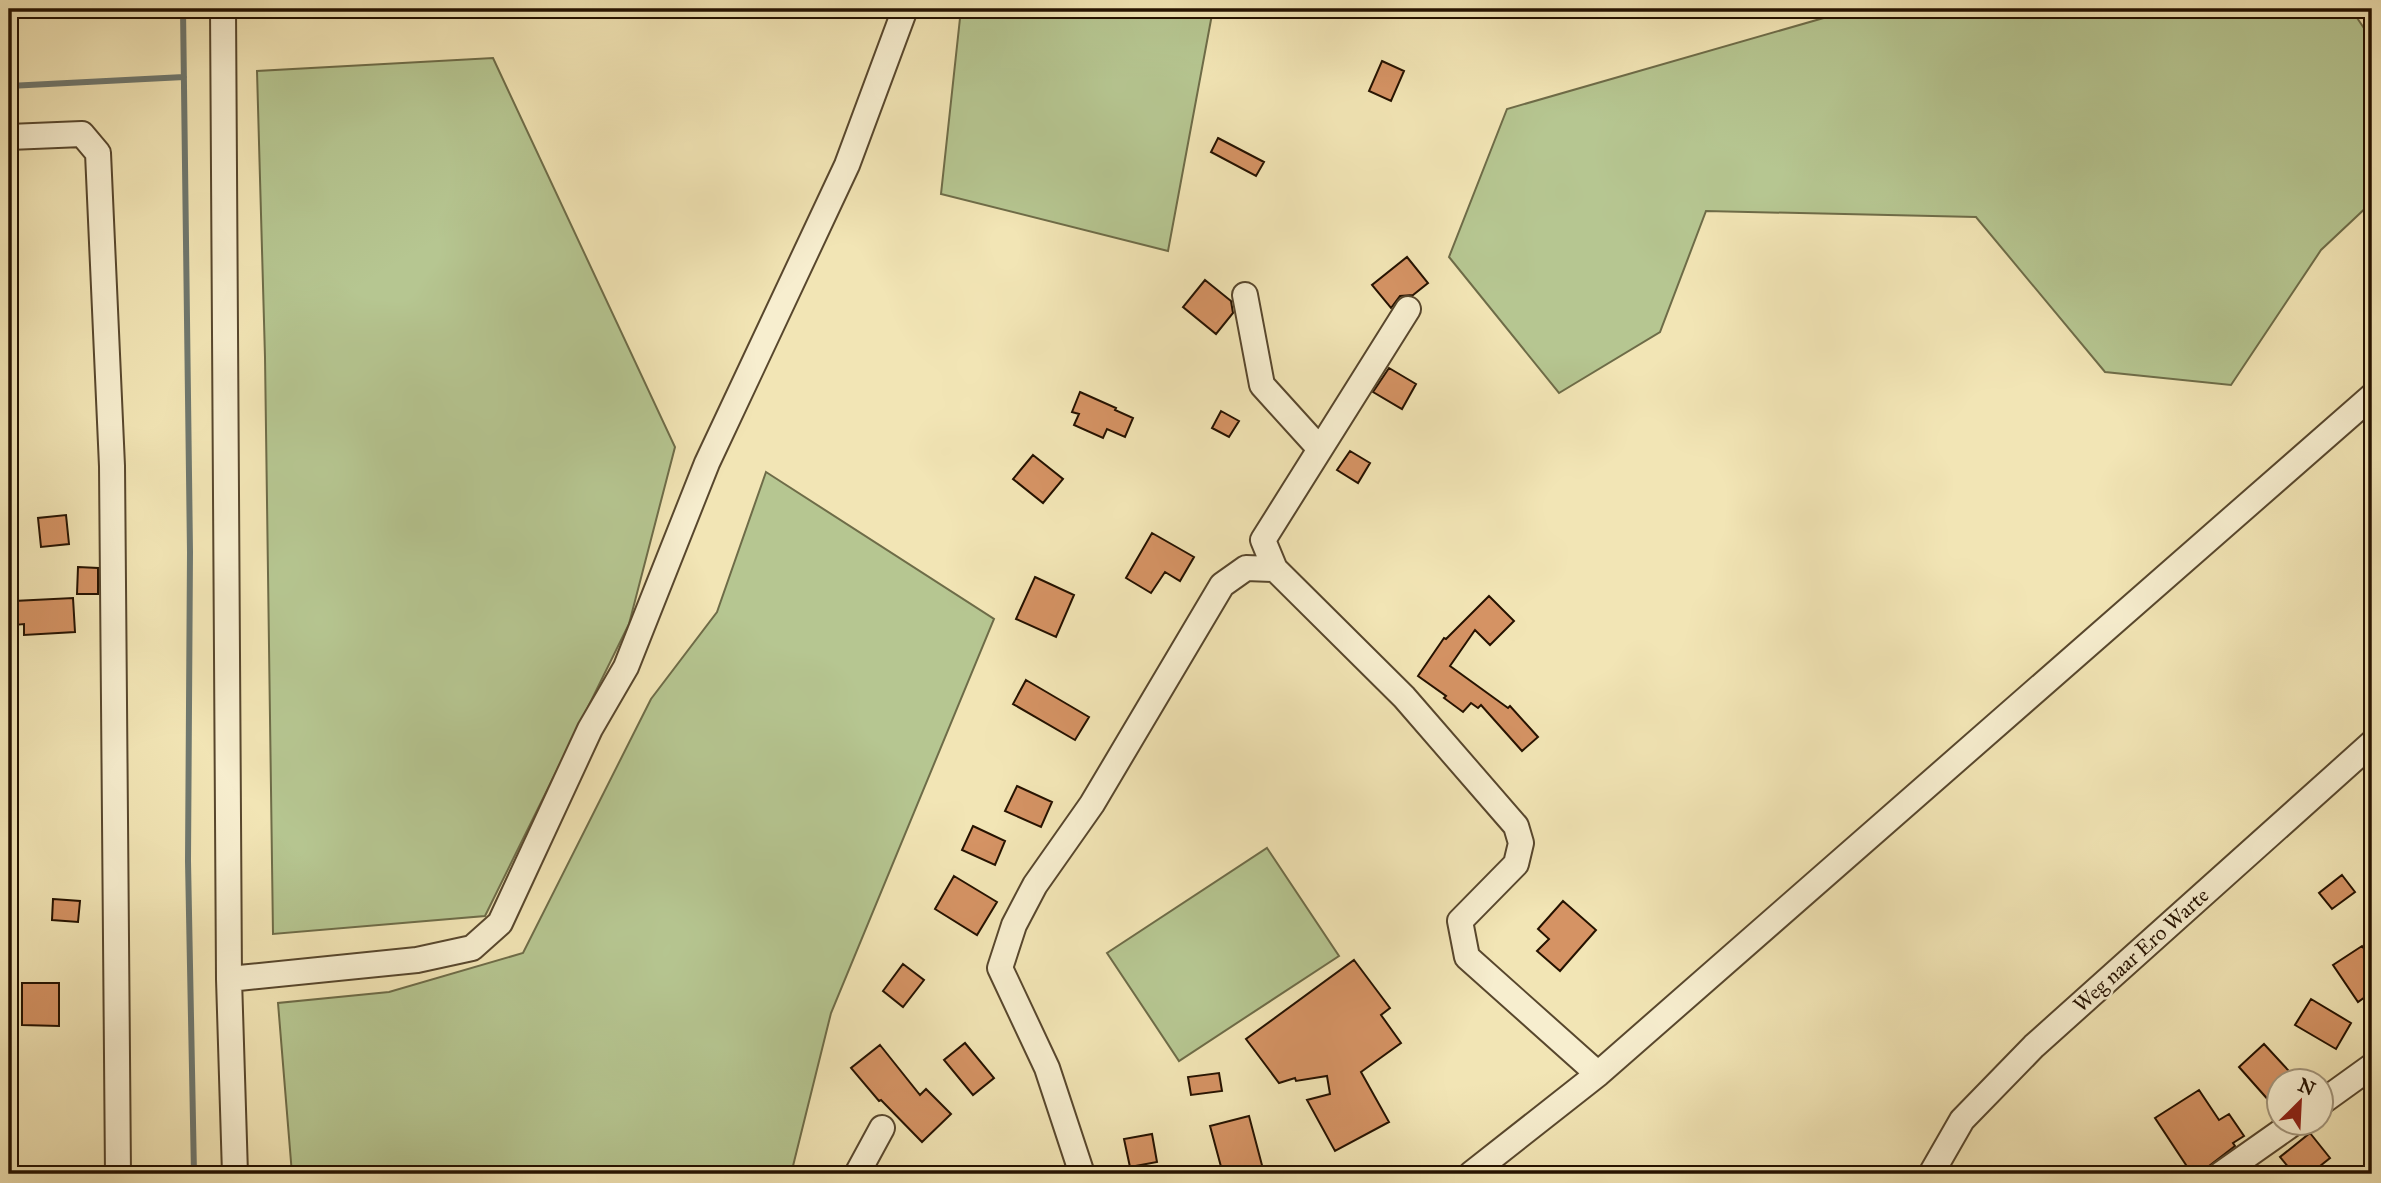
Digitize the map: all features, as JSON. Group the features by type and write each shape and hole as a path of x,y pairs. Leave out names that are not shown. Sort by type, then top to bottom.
{"street":[{"path":"223,9 229,979 235,1174"},
{"path":"229,979 416,960 471,948 500,923 590,729 626,667 707,463 848,165 905,9"},
{"path":"9,137 82,134 98,153 112,466 118,1174"},
{"path":"1245,295 1262,385 1320,449"},
{"path":"1408,309 1263,540 1275,569 1404,697 1517,826 1521,843 1516,864 1460,921 1467,957 1598,1074"},
{"path":"1471,1174 1598,1074 2372,396"},
{"path":"1082,1174 1047,1068 1000,968 1014,925 1035,885 1092,804 1222,585 1246,568 1275,569"},
{"name":"Weg naar Ero Warte","path":"1931,1174 1962,1120 2034,1046 2372,743"},
{"path":"2336,1092 2372,1066"},
{"path":"857,1174 882,1128"},
{"path":"2221,1174 2272,1138"}],"green space":[{"path":"961,9 1213,9 1168,251 941,194"},
{"path":"1846,9 2351,9 2372,40 2372,202 2321,250 2231,385 2105,372 1976,217 1706,211 1660,332 1559,393 1449,257 1507,109 1848,11"},
{"path":"493,58 675,447 629,624 485,916 273,934 265,357 257,71"},
{"path":"766,472 994,619 831,1013 791,1174 292,1174 278,1003 389,992 523,953 651,699 717,612"},
{"path":"1267,848 1339,956 1179,1061 1107,953"}],"building":[{"path":"1382,61 1404,71 1391,101 1369,91"},
{"path":"1218,138 1264,162 1256,176 1211,152"},
{"path":"1407,257 1428,283 1413,295 1400,296 1391,308 1372,285"},
{"path":"1205,280 1231,301 1233,313 1216,334 1183,307"},
{"path":"1389,368 1416,384 1402,409 1373,392"},
{"path":"1080,392 1133,418 1125,437 1107,429 1103,438 1074,425 1079,414 1072,412"},
{"path":"1221,411 1239,421 1229,437 1212,428"},
{"path":"1350,451 1370,463 1358,483 1337,470"},
{"path":"1033,455 1063,479 1043,503 1013,479"},
{"path":"66,515 69,544 41,547 38,518"},
{"path":"1152,533 1194,557 1180,581 1165,572 1151,593 1126,578"},
{"path":"78,567 98,568 98,594 77,594"},
{"path":"1035,577 1074,595 1056,637 1016,619"},
{"path":"1489,596 1514,621 1490,645 1475,630 1450,666 1508,708 1510,706 1538,737 1522,751 1481,705 1478,708 1471,703 1463,712 1418,676 1444,638"},
{"path":"73,598 75,632 24,635 24,624 15,625 14,601"},
{"path":"1026,680 1089,717 1075,740 1013,704"},
{"path":"1017,786 1052,802 1041,827 1005,811"},
{"path":"973,826 1005,841 995,865 962,850"},
{"path":"2342,875 2355,892 2332,909 2319,893"},
{"path":"954,876 997,902 977,935 935,909"},
{"path":"53,899 80,901 78,922 52,920"},
{"path":"1563,901 1596,930 1560,971 1537,951 1549,939 1538,929"},
{"path":"2362,946 2372,960 2372,992 2358,1002 2333,965"},
{"path":"1354,960 1390,1008 1381,1015 1401,1043 1361,1072 1389,1122 1335,1151 1307,1100 1330,1094 1327,1076 1296,1081 1295,1078 1279,1083 1246,1039"},
{"path":"903,964 924,980 903,1007 883,991"},
{"path":"22,983 59,983 59,1026 22,1025"},
{"path":"2311,999 2351,1023 2336,1049 2295,1025"},
{"path":"965,1043 994,1078 973,1095 944,1060"},
{"path":"2264,1044 2286,1068 2266,1068 2266,1097 2239,1067"},
{"path":"880,1045 920,1095 926,1089 951,1114 922,1142 881,1100 879,1101 851,1068"},
{"path":"1219,1073 1222,1091 1191,1095 1188,1077"},
{"path":"2199,1090 2219,1120 2229,1114 2244,1136 2209,1166 2192,1174 2155,1118"},
{"path":"1249,1116 1263,1169 1245,1174 1223,1174 1210,1126"},
{"path":"1152,1134 1157,1162 1130,1167 1124,1139"},
{"path":"2304,1138 2314,1138 2330,1158 2310,1174 2294,1174 2280,1157"}],"waterway":[{"path":"183,9 190,552 188,861 194,1174"},
{"path":"9,86 184,77"}]}
